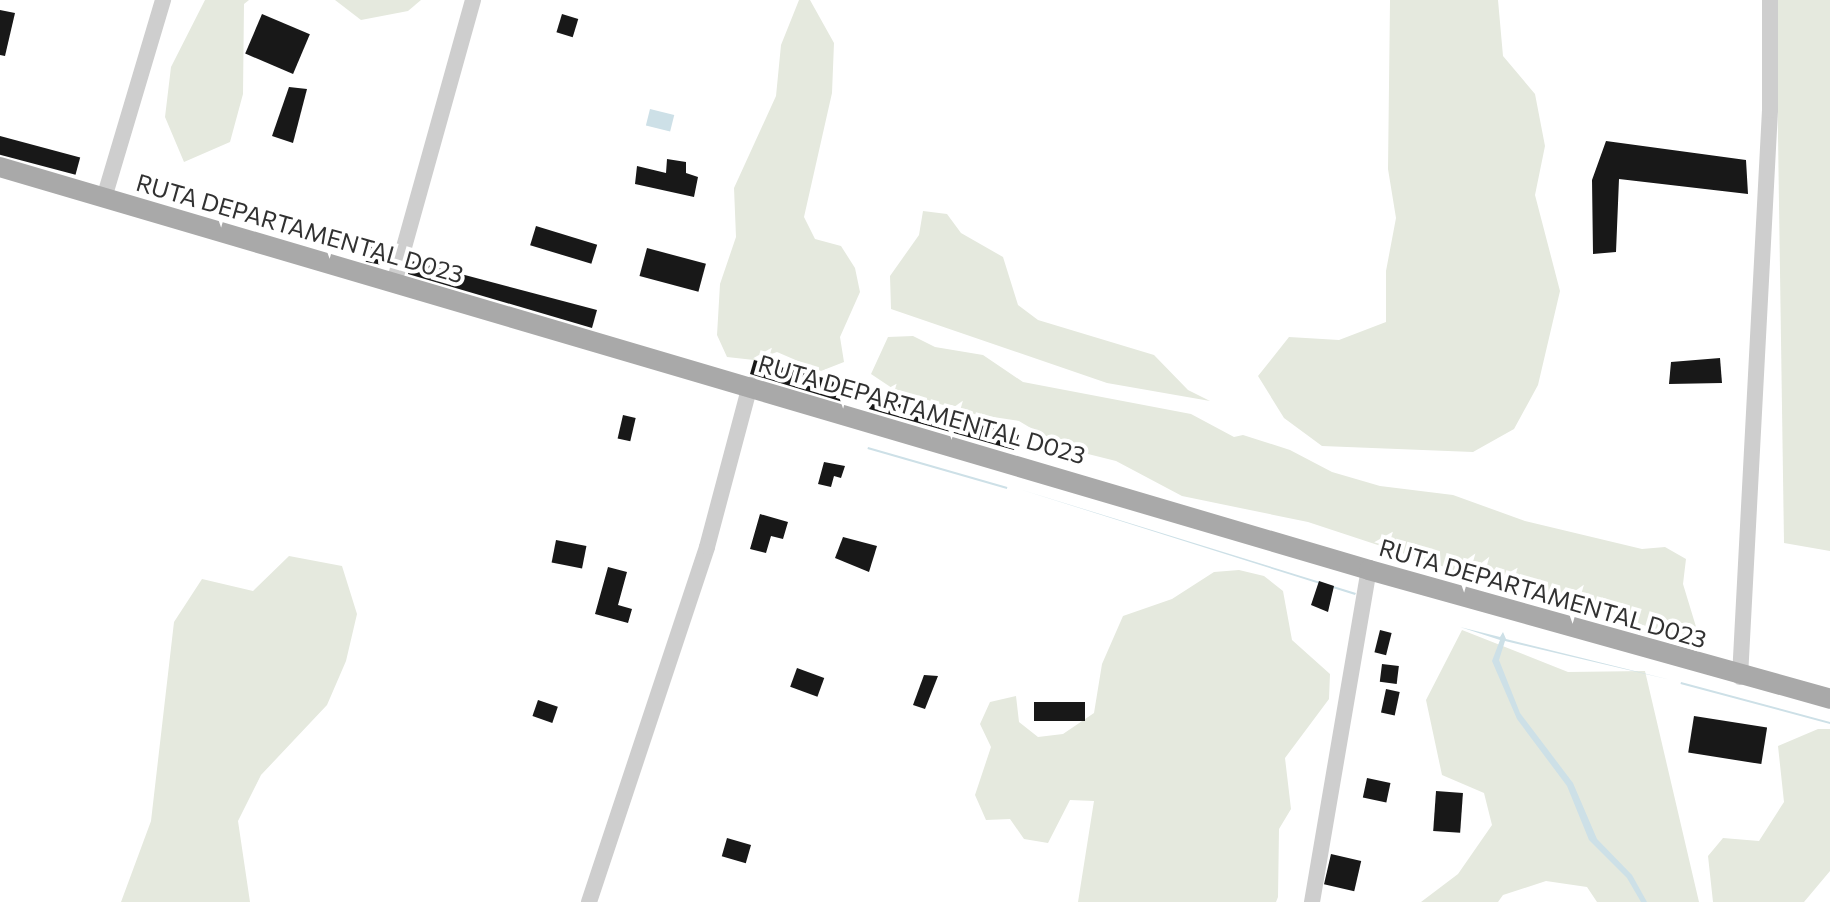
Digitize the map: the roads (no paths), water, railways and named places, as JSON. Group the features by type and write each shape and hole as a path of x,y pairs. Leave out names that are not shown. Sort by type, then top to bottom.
{"main road":[{"name":"RUTA DEPARTAMENTAL D023","path":"0,167 750,385 1369,570 1740,677 1830,699"}],"street":[{"path":"104,198 163,0"},
{"path":"394,283 473,0"},
{"path":"1740,677 1770,110 1770,0"},
{"path":"589,902 707,547 750,385"},
{"path":"1312,902 1369,570"}]}
